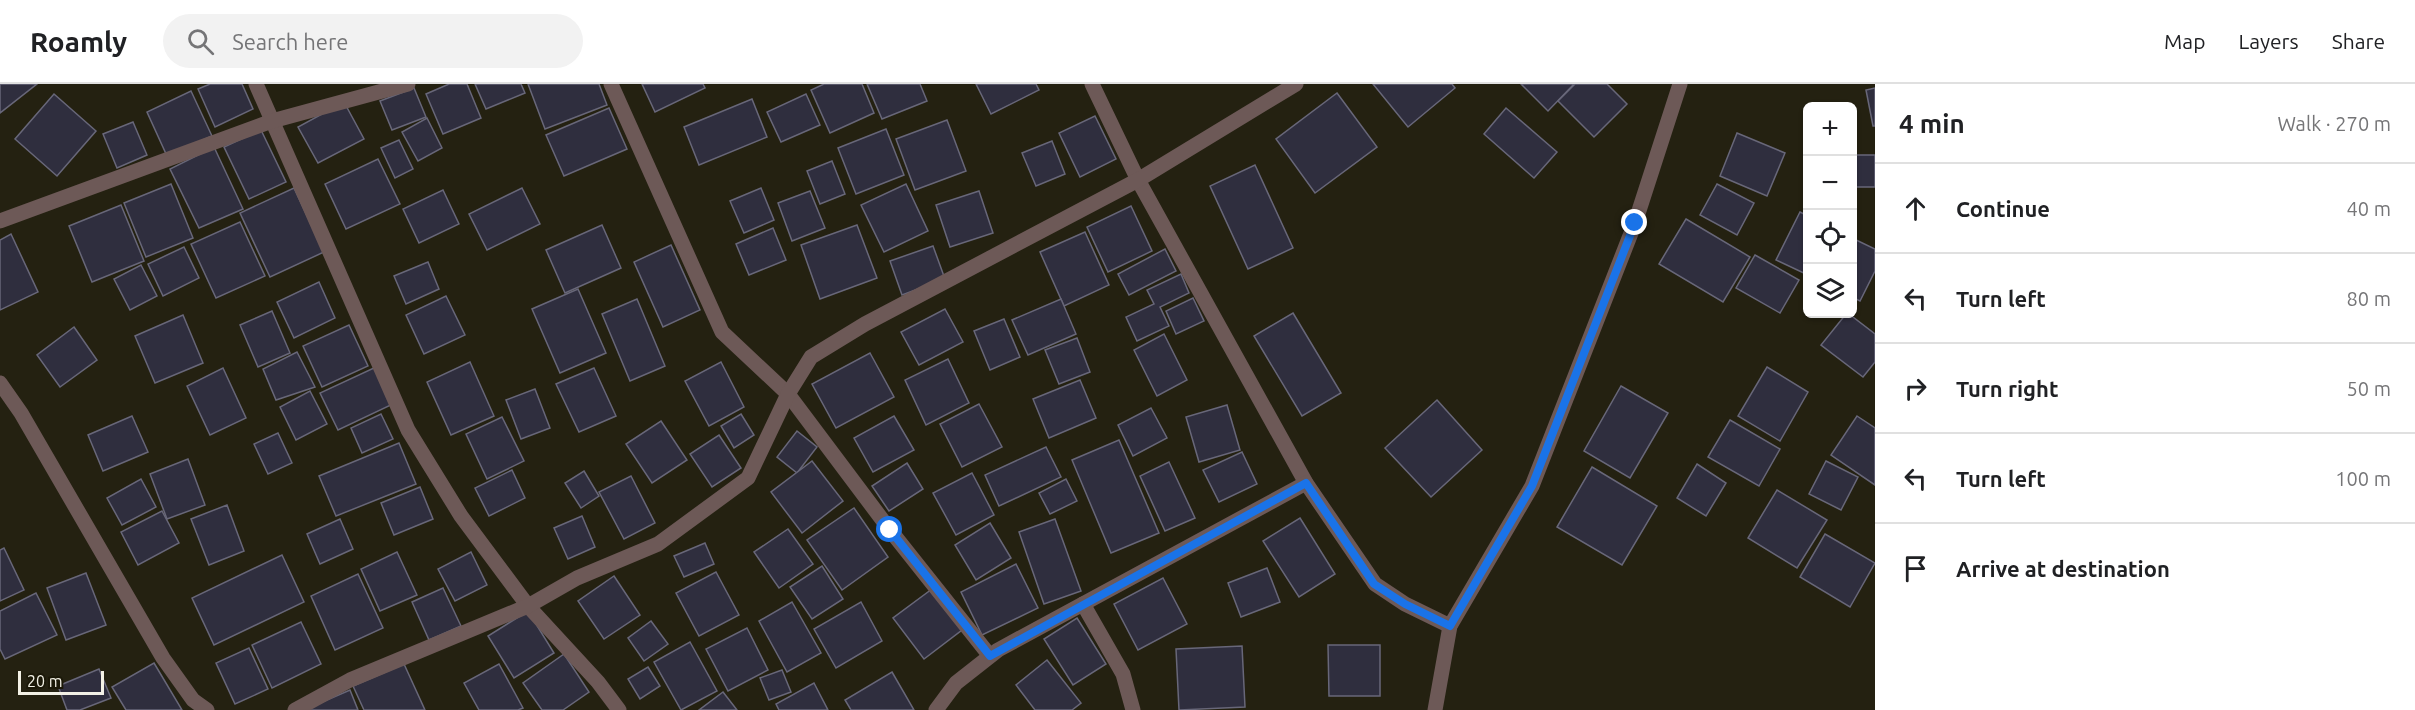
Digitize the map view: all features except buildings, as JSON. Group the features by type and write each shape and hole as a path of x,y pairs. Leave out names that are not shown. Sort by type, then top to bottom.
{"street":[{"path":"256,84 408,430 461,516 528,606 598,682 619,710"},
{"path":"0,221 272,121 408,84"},
{"path":"611,84 722,332 788,394 890,530 990,656"},
{"path":"1092,84 1138,180 1306,483 1374,584 1405,604 1450,626"},
{"path":"295,710 350,680 528,606 578,578 658,544 748,478 788,394 811,357 865,324 1138,180 1296,84"},
{"path":"1436,710 1450,626 1532,486 1635,223 1680,84"},
{"path":"0,383 21,413 163,658 193,700 207,710"},
{"path":"936,710 956,683 990,656 1306,483"},
{"path":"1083,604 1123,674 1133,710"}],"route":[{"path":"890,530 990,656 1306,483 1374,584 1405,604 1450,626 1532,486 1635,223"}]}
